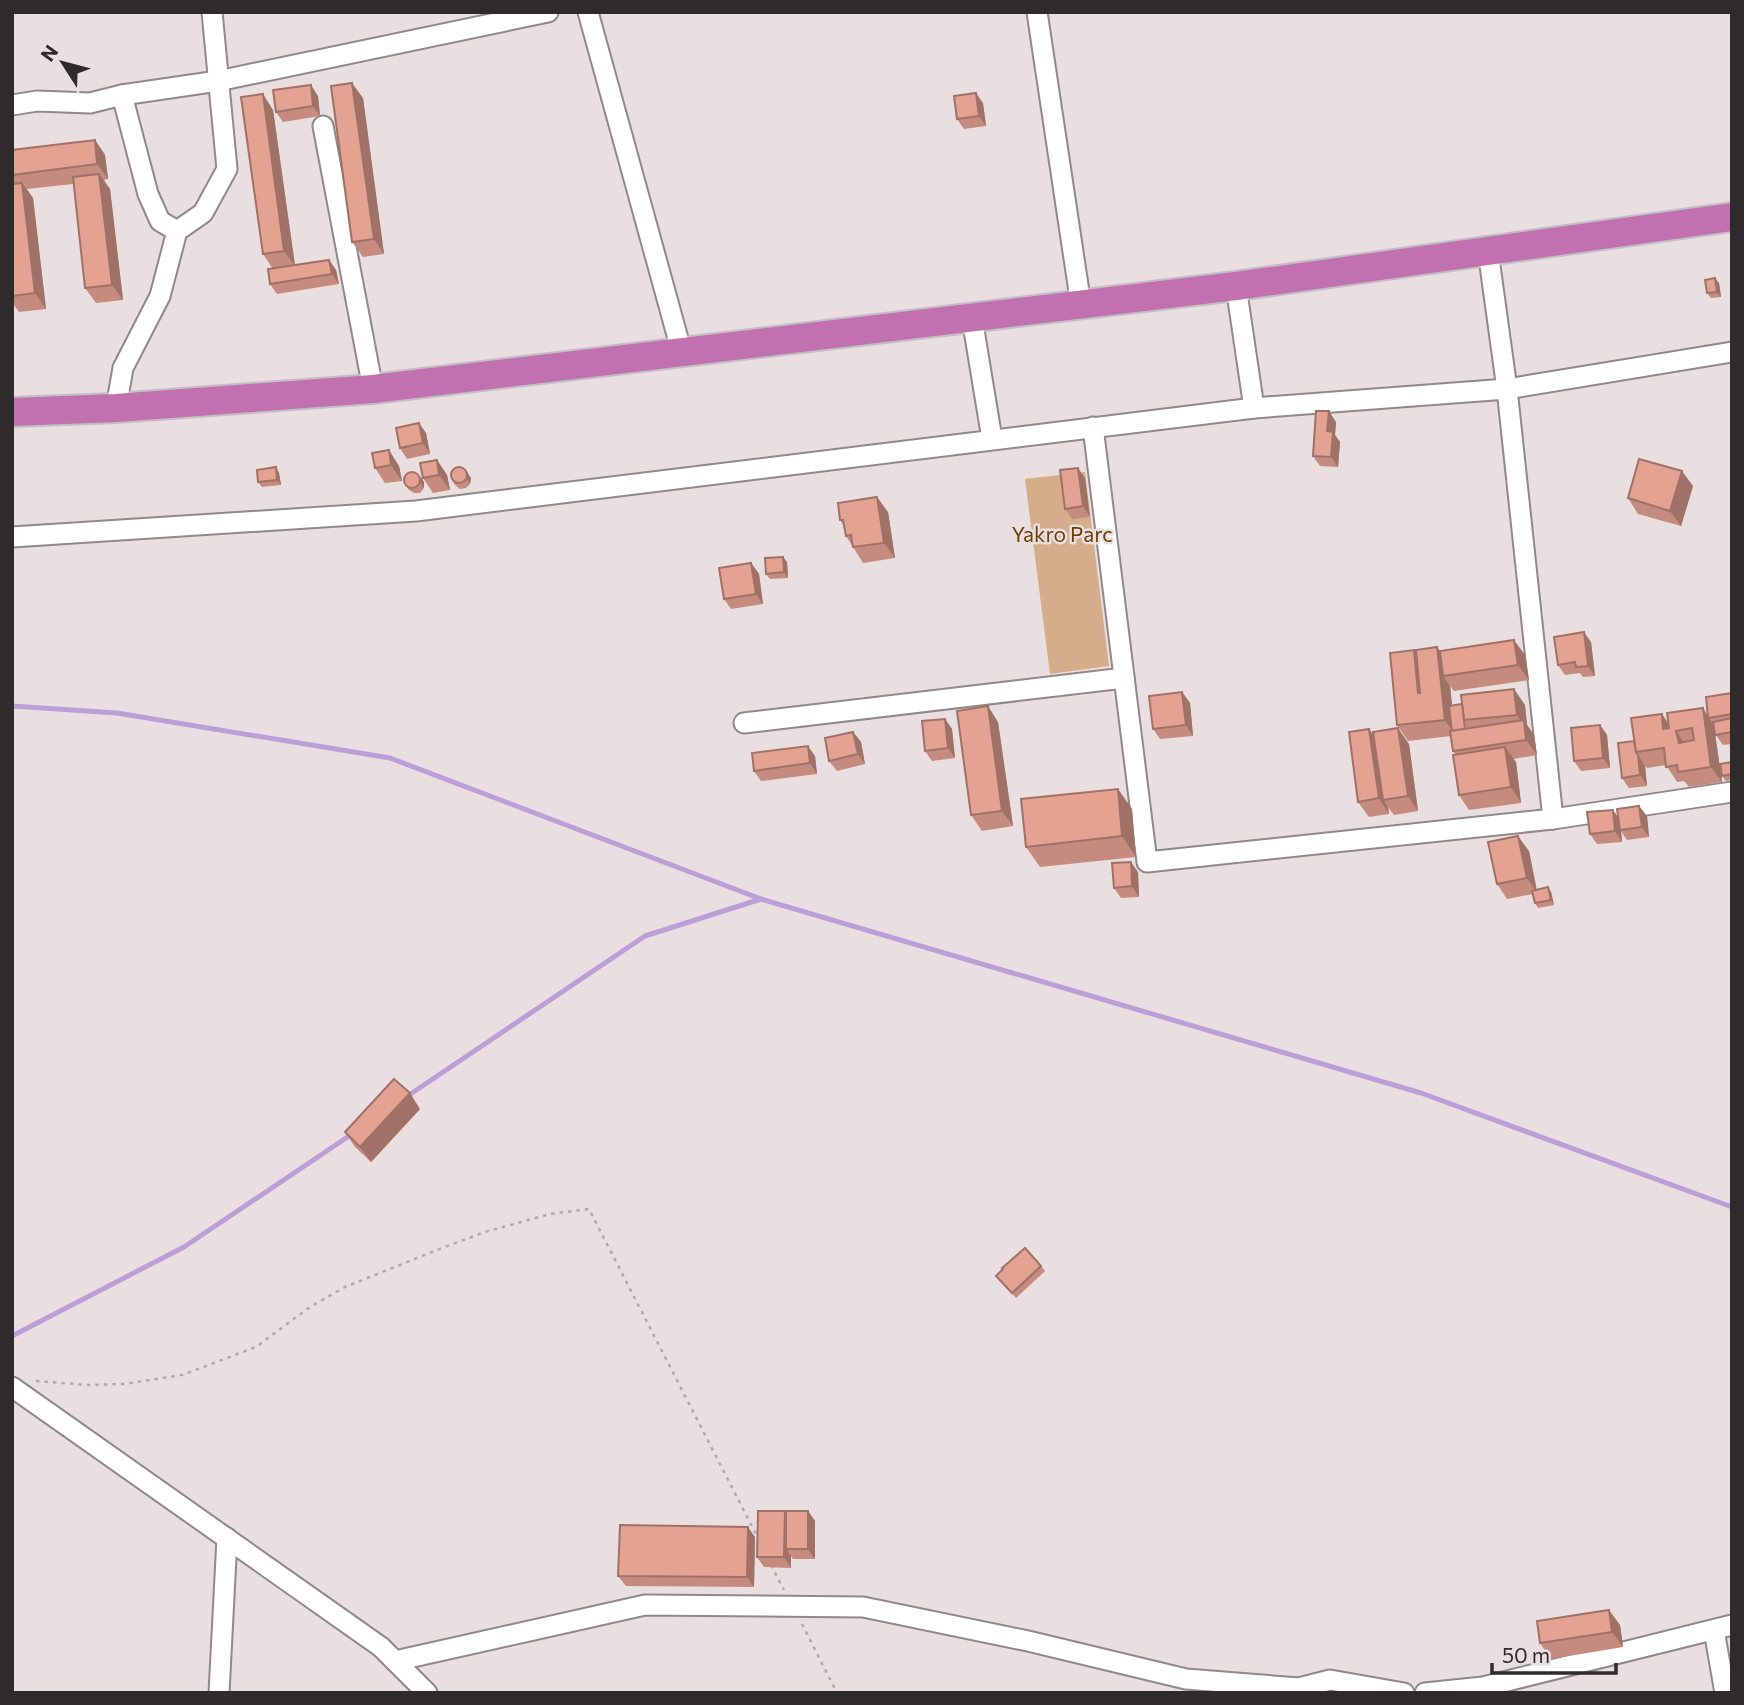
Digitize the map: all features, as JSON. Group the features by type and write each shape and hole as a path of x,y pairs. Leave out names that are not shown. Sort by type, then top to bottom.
{"highway":[{"path":"12,412 116,408 373,389 1236,286 1732,218"}],"street":[{"path":"116,408 123,368 160,296 177,231 203,213 227,169 212,12"},
{"path":"12,105 37,101 90,103 122,95 218,81 548,12"},
{"path":"588,12 682,353"},
{"path":"1037,12 1081,305"},
{"path":"122,95 148,194 160,221 177,231"},
{"path":"323,126 373,389"},
{"path":"1488,251 1507,389 1553,819"},
{"path":"1236,286 1254,408"},
{"path":"972,317 992,439"},
{"path":"12,537 416,511 1254,408 1507,389 1732,352"},
{"path":"1093,427 1147,862 1553,819 1732,792"},
{"path":"744,723 1124,678"},
{"path":"12,1387 381,1647 428,1693"},
{"path":"219,1693 227,1538"},
{"path":"395,1661 645,1605 863,1607 1028,1641 1186,1679 1304,1690 1331,1680 1404,1693"},
{"path":"1425,1693 1483,1687 1723,1628 1725,1693"}],"path":[{"path":"32,1380 90,1385 124,1384 182,1375 256,1348 310,1307 345,1287 485,1232 550,1214 589,1209 761,1544"},
{"path":"767,1556 786,1593"},
{"path":"799,1618 837,1693"}],"green space":[{"name":"Yakro Parc","path":"1085,472 1109,666 1050,674 1025,479"}],"building":[{"path":"352,83 374,239 352,242 331,86"},
{"path":"311,85 313,106 276,112 273,90"},
{"path":"976,93 979,116 957,119 954,96"},
{"path":"263,94 284,251 263,254 241,97"},
{"path":"95,140 97,164 12,175 12,150"},
{"path":"99,174 112,285 85,288 73,177"},
{"path":"22,183 35,293 12,296 12,184"},
{"path":"329,260 332,274 270,284 268,269"},
{"path":"1715,278 1717,292 1707,293 1705,280"},
{"path":"1316,411 1329,411 1327,431 1333,432 1331,457 1313,456"},
{"path":"419,423 423,443 400,448 396,428"},
{"path":"389,450 391,465 375,468 372,453"},
{"path":"1639,459 1682,471 1670,511 1628,498"},
{"path":"437,460 439,475 423,478 420,463"},
{"path":"276,467 277,480 258,482 257,470"},
{"path":"456,467 462,467 467,475 465,481 456,483 451,478 451,472"},
{"path":"1078,468 1083,506 1065,509 1060,470"},
{"path":"409,472 415,472 420,480 418,486 409,488 404,483 404,477"},
{"path":"877,497 884,543 853,547 851,535 846,536 843,520 840,520 838,503"},
{"path":"783,557 784,572 766,574 765,558"},
{"path":"751,563 756,594 724,599 719,568"},
{"path":"1584,632 1588,666 1576,667 1575,662 1558,665 1554,637"},
{"path":"1514,640 1518,665 1443,676 1440,651"},
{"path":"1437,647 1445,720 1397,725 1390,653 1414,650 1420,693 1416,650"},
{"path":"1514,689 1517,715 1464,720 1461,695"},
{"path":"1182,692 1186,725 1153,729 1149,696"},
{"path":"1732,693 1732,714 1708,718 1706,697"},
{"path":"1462,704 1465,729 1452,731 1449,706"},
{"path":"988,706 1002,811 971,815 957,711"},
{"path":"1703,708 1711,767 1678,772 1677,765 1666,767 1664,748 1636,752 1631,718 1662,714 1663,729 1669,728 1667,713","holes":["1692,728 1694,740 1679,743 1676,731"]},
{"path":"1732,718 1732,732 1715,735 1713,722"},
{"path":"945,719 948,748 925,751 922,721"},
{"path":"1524,720 1526,740 1453,751 1450,731"},
{"path":"1600,725 1603,758 1574,761 1571,728"},
{"path":"1398,728 1408,796 1383,800 1373,732"},
{"path":"1369,729 1379,798 1358,802 1349,732"},
{"path":"853,732 858,754 829,761 825,738"},
{"path":"1634,741 1640,775 1622,778 1618,743"},
{"path":"808,746 810,763 754,771 752,753"},
{"path":"1505,747 1511,787 1459,795 1453,755"},
{"path":"1732,762 1732,774 1722,776 1720,764"},
{"path":"1118,789 1122,836 1026,847 1021,799"},
{"path":"1639,806 1642,827 1620,830 1617,809"},
{"path":"1613,810 1615,831 1590,834 1587,812"},
{"path":"1518,836 1527,878 1497,884 1488,842"},
{"path":"1131,862 1132,886 1114,888 1112,863"},
{"path":"1548,887 1551,900 1535,903 1532,891"},
{"path":"394,1079 410,1093 360,1147 345,1132"},
{"path":"1025,1248 1041,1266 1012,1293 996,1276"},
{"path":"758,1511 785,1511 784,1557 757,1557"},
{"path":"786,1511 808,1511 808,1549 786,1549"},
{"path":"620,1525 748,1527 747,1577 618,1576"},
{"path":"1609,1610 1612,1632 1540,1643 1537,1621"}],"waterway":[{"path":"12,706 117,713 390,758 761,899 1421,1093 1732,1207"},
{"path":"406,1097 645,936 761,899"},
{"path":"12,1336 184,1247 352,1134"}]}
